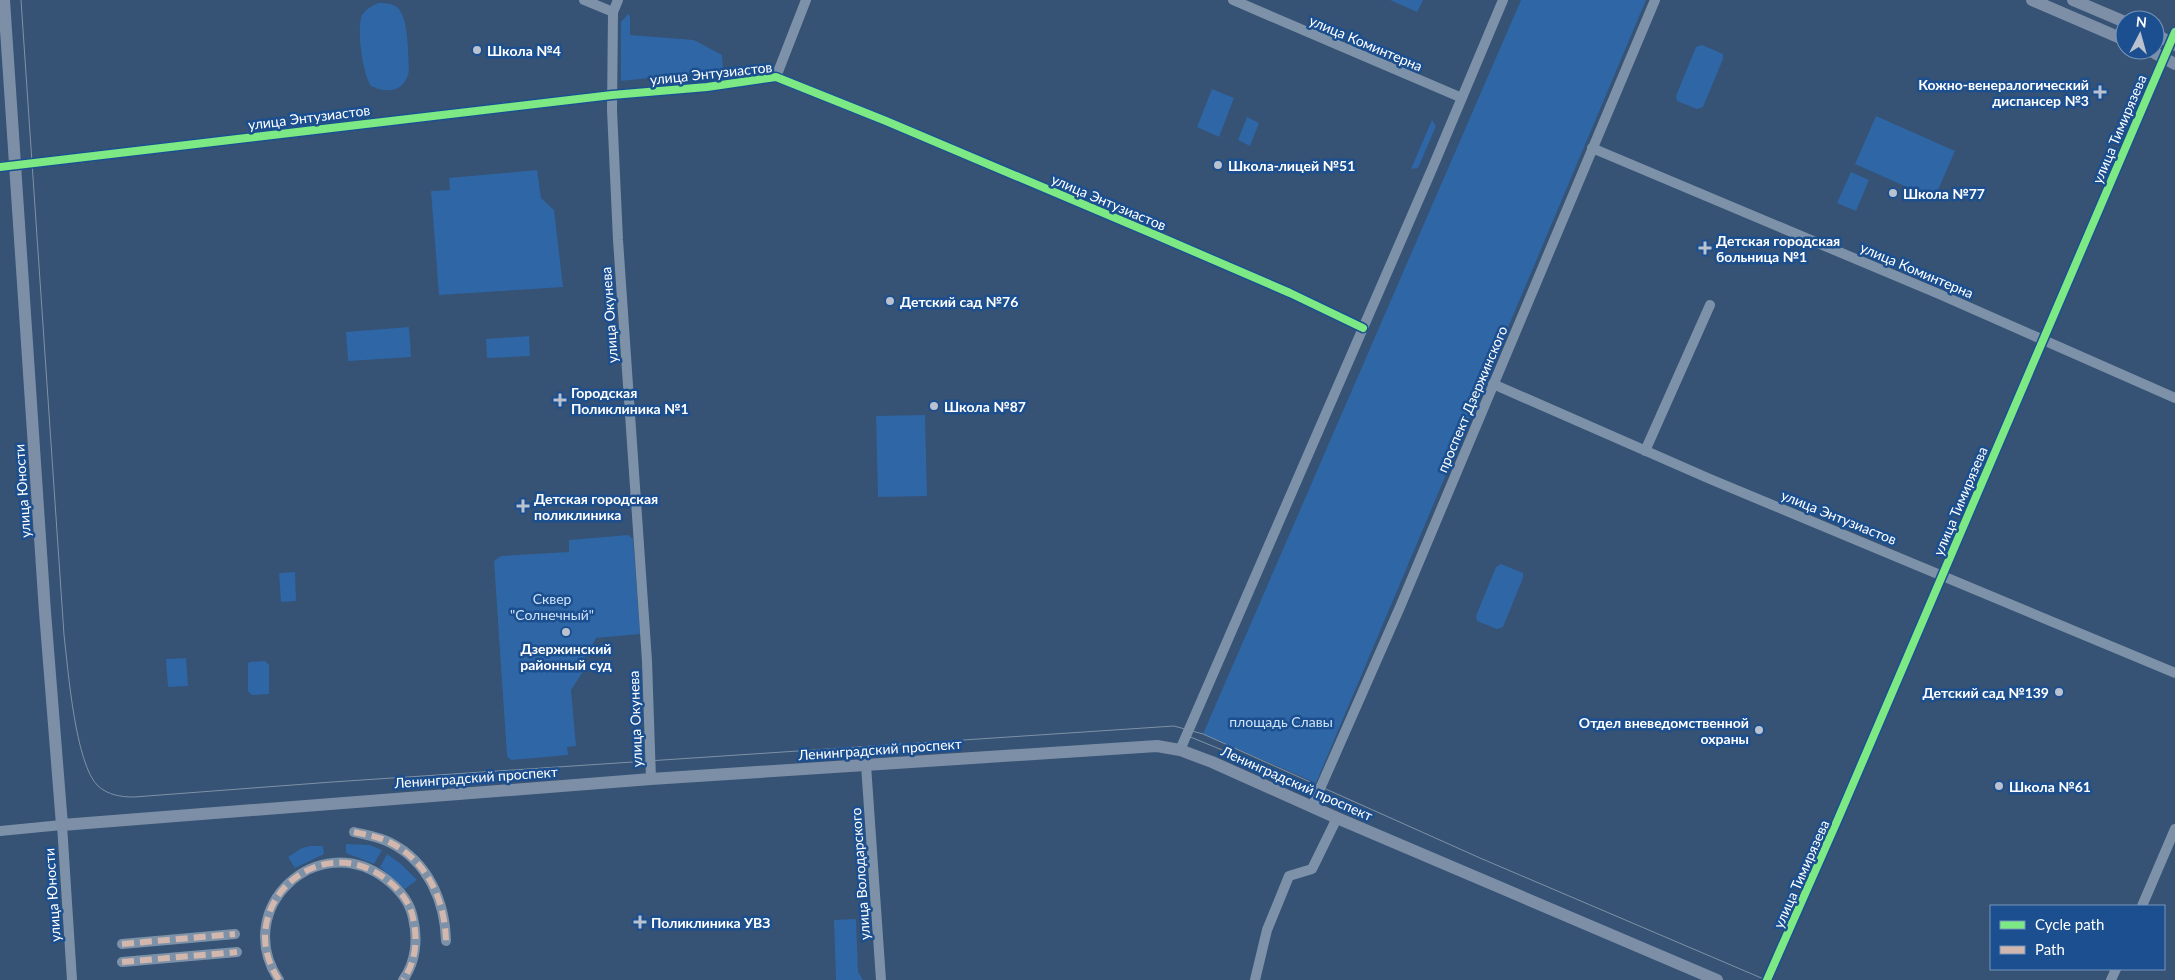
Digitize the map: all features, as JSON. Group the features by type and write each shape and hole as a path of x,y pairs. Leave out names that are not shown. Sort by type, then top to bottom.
{"main road":[{"name":"улица Юности","path":"4,0 62,825"},
{"path":"2032,0 2115,36"},
{"path":"2073,0 2115,18"},
{"name":"Ленинградский проспект","path":"62,825 651,779 1157,746 1180,750 1692,975 1717,980"}],"street":[{"path":"584,0 613,12"},
{"name":"улица Окунева","path":"618,0 613,12 612,95 622,299 647,661 651,779"},
{"path":"776,77 806,0"},
{"name":"улица Коминтерна","path":"1232,0 1462,98"},
{"path":"1180,750 1503,0"},
{"name":"проспект Дзержинского","path":"1312,807 1389,632 1655,0"},
{"name":"улица Тимирязева","path":"1767,980 1834,828 2042,339 2170,60 2174,40"},
{"name":"улица Энтузиастов","path":"0,167 612,95 707,87 776,77 886,121 1158,236 1290,293 1363,328"},
{"name":"улица Коминтерна","path":"1592,148 2042,339 2175,398"},
{"path":"1645,451 1710,305"},
{"name":"улица Энтузиастов","path":"1493,384 1645,451 2175,673"},
{"name":"улица Володарского","path":"866,765 881,980"},
{"path":"1255,980 1267,930 1289,876 1312,869 1337,818"},
{"name":"Ленинградский проспект","path":"0,831 62,825"},
{"name":"улица Юности","path":"62,825 72,980"},
{"path":"2142,905 2175,830"},
{"path":"354,832 376,836 390,842 411,858 423,871 435,888 440,900 445,920 446,941"},
{"path":"278,980 269,961 265,944 266,925 273,903 296,876 308,869 334,862 356,865 374,871 397,888 408,904 414,923 416,942 413,960 403,980"},
{"path":"122,944 235,934"},
{"path":"122,962 237,952"}],"green space":[{"path":"1390,0 1423,0 1417,12"},
{"name":"площадь Славы","path":"1521,0 1646,0 1316,783 1203,734"},
{"path":"378,3 386,3 397,7 404,19 406,28 409,71 404,83 399,87 389,90 377,89 371,86 365,72 361,51 360,21 362,15 367,9"},
{"path":"628,14 630,16 630,35 694,40 722,55 723,70 621,81 621,22"},
{"path":"1702,45 1723,54 1723,59 1703,107 1697,109 1677,101 1676,96 1696,47"},
{"path":"1212,89 1234,98 1219,137 1197,127"},
{"path":"1876,116 1955,151 1934,199 1855,164"},
{"path":"1247,117 1259,123 1250,146 1238,140"},
{"path":"1432,120 1436,126 1418,168 1411,169"},
{"path":"537,170 541,198 554,210 563,287 439,295 431,191 450,190 449,178"},
{"path":"1851,172 1869,180 1856,211 1837,203"},
{"path":"409,327 411,357 348,361 346,332"},
{"path":"529,336 530,356 487,358 486,339"},
{"path":"925,415 927,496 878,497 876,416"},
{"name":"Сквер \"Солнечный\"","path":"628,535 633,539 640,634 596,638 591,648 585,648 586,667 571,690 576,746 567,747 568,755 511,760 507,756 494,561 501,556 569,552 569,540"},
{"path":"1501,564 1523,573 1523,578 1503,627 1497,629 1477,621 1476,616 1496,567"},
{"path":"295,572 296,601 281,602 279,573"},
{"path":"186,658 188,686 168,687 166,659"},
{"path":"265,661 269,665 269,694 252,695 248,691 248,663"},
{"path":"346,844 370,845 382,850 374,864 346,853"},
{"path":"323,846 324,854 295,868 288,857 302,848"},
{"path":"387,854 401,864 417,880 405,889 380,867"},
{"path":"856,919 858,972 863,980 836,980 834,920"}],"tram line":[{"path":"21,0 64,635 70,691 78,737 90,775 98,786 106,792 134,797 1174,726 1203,734 1480,858 1766,980"},
{"path":"1183,734 1232,754"}],"marked path":[{"path":"354,832 387,841 404,851 415,861 432,884 438,897 445,926 446,941"},
{"path":"279,980 267,953 266,927 274,903 289,883 309,869 333,863 360,865 386,879 407,901 413,918 415,950 411,966 403,980"},
{"path":"122,944 235,934"},
{"path":"122,962 237,952"}],"cycle path":[{"path":"1767,980 1838,819 2175,32"},
{"path":"0,167 612,95 707,87 776,77 886,121 1158,236 1290,293 1363,328"}],"place":[{"name":"Школа №4","path":"477,50"},
{"name":"Кожно-венералогический диспансер №3","path":"2100,92"},
{"name":"Школа-лицей №51","path":"1218,165"},
{"name":"Школа №77","path":"1893,193"},
{"name":"Детская городская больница №1","path":"1705,248"},
{"name":"Детский сад №76","path":"890,301"},
{"name":"Городская Поликлиника №1","path":"560,400"},
{"name":"Школа №87","path":"934,406"},
{"name":"Детская городская поликлиника","path":"523,506"},
{"name":"Дзержинский районный суд","path":"566,632"},
{"name":"Детский сад №139","path":"2059,692"},
{"name":"Отдел вневедомственной охраны","path":"1759,730"},
{"name":"Школа №61","path":"1999,786"},
{"name":"Поликлиника УВЗ","path":"640,922"}]}
